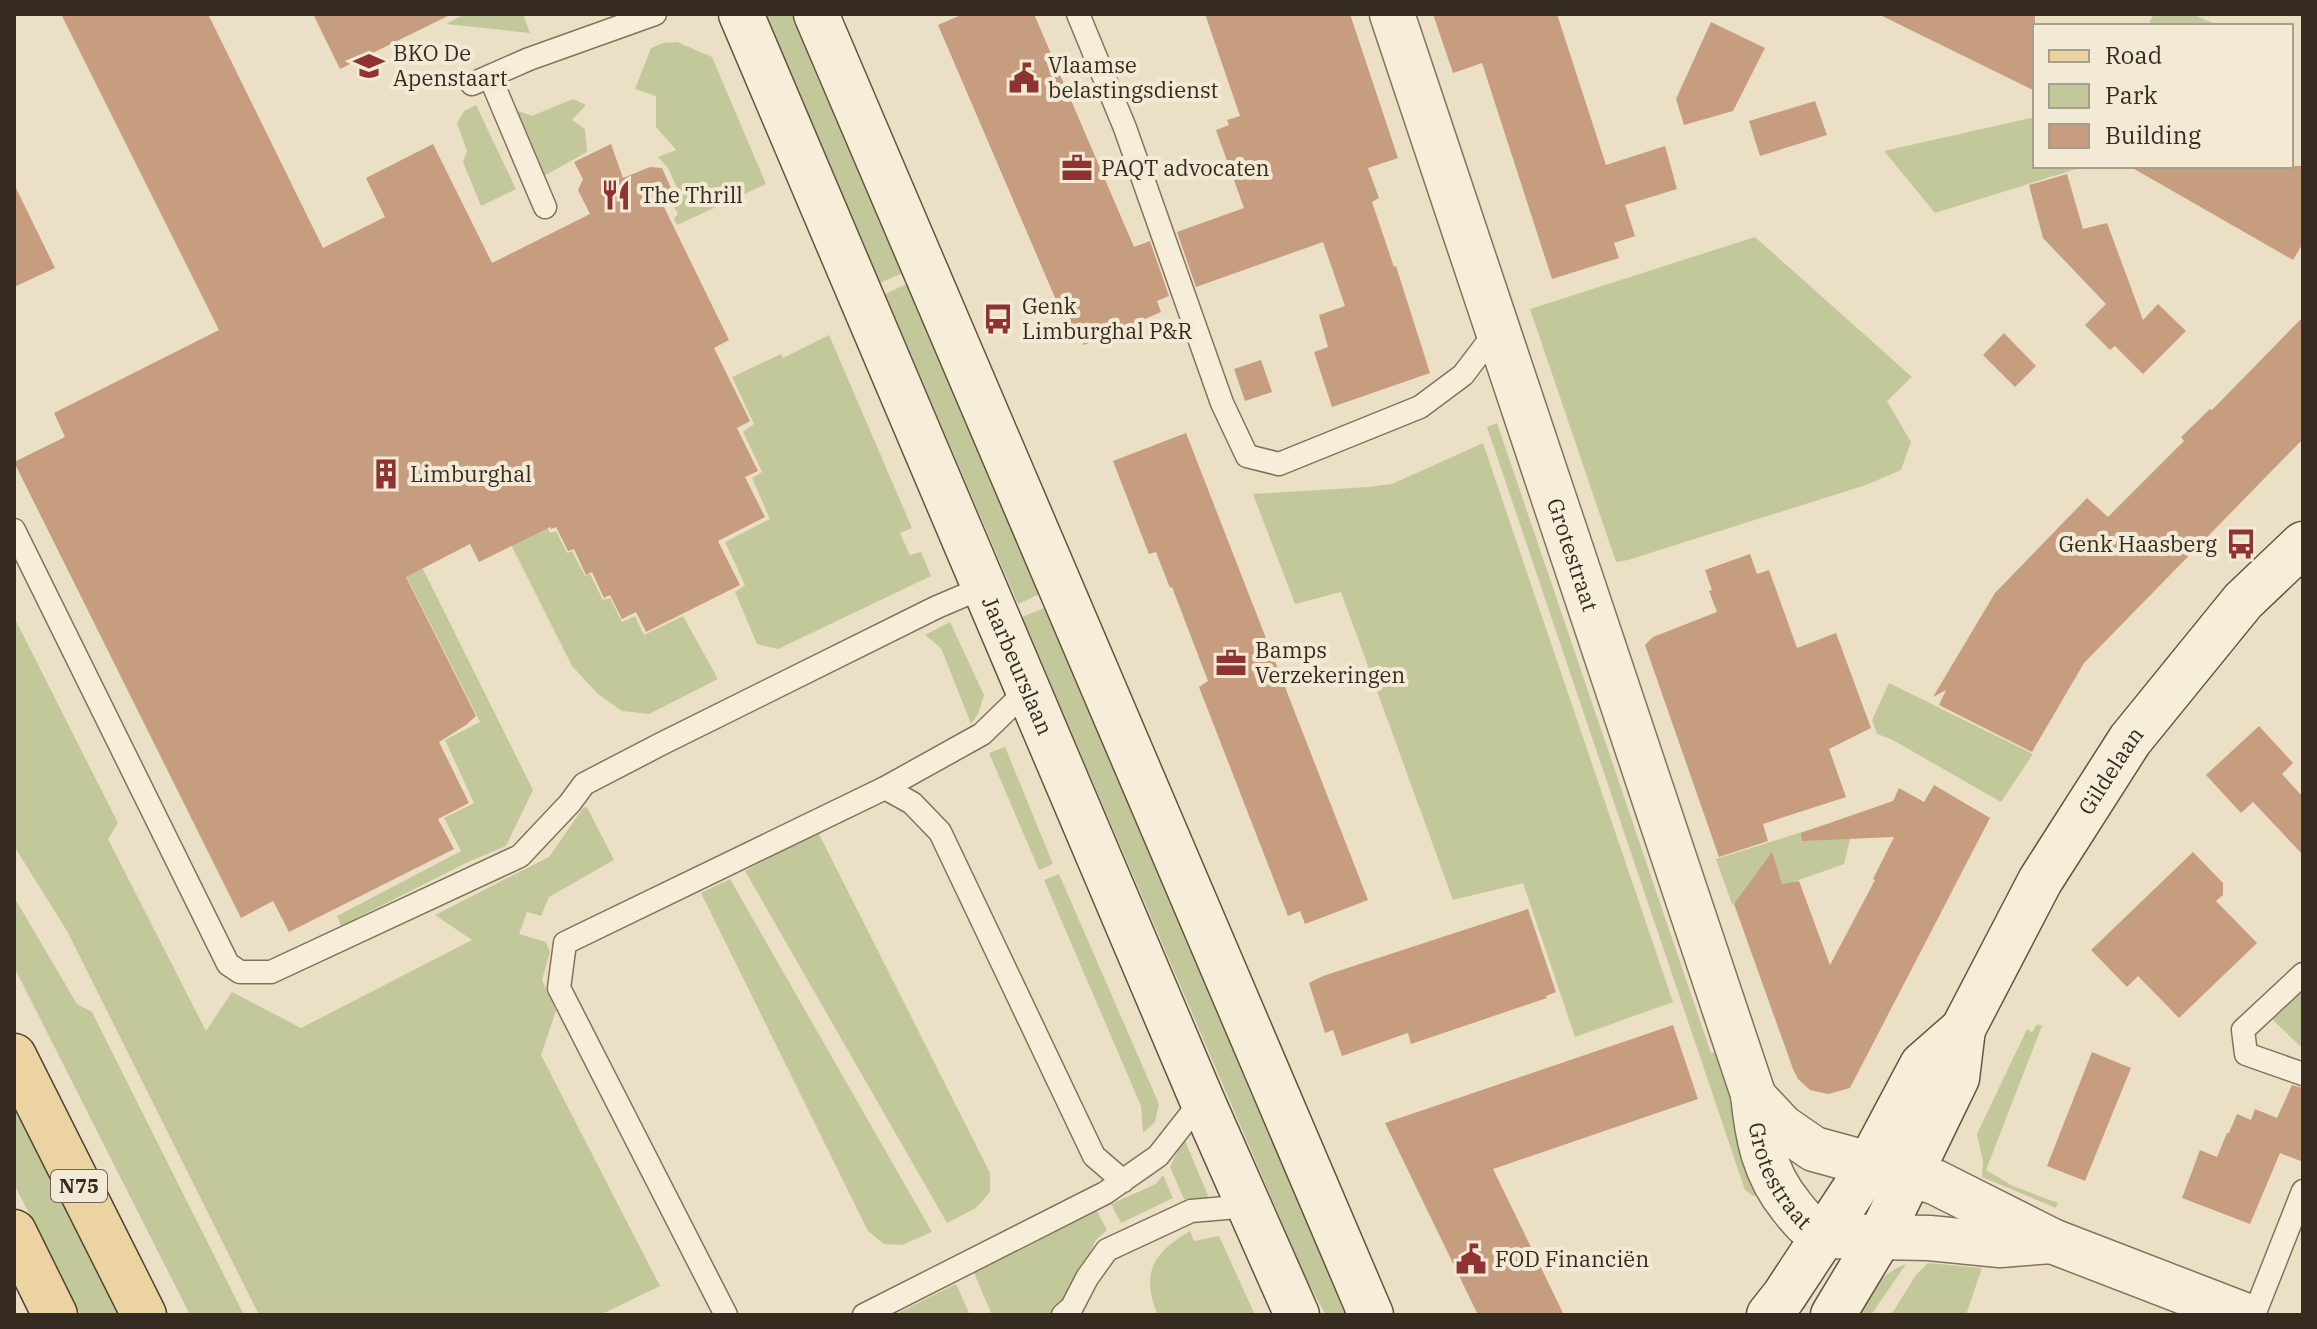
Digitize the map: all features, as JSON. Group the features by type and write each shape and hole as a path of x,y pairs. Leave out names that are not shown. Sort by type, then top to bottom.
{"main road":[{"name":"N75","path":"14,1056 144,1315"},
{"path":"14,1232 55,1315"}],"street":[{"name":"Jaarbeurslaan","path":"741,14 1202,1100 1297,1315"},
{"path":"816,14 1371,1315"},
{"name":"Grotestraat","path":"1392,14 1753,1096 1762,1154 1778,1190 1808,1228 1823,1236 1929,1238 2000,1245 2052,1241"},
{"name":"Gildelaan","path":"1833,1315 1912,1176 1957,1078 1963,1029 2040,881 2130,740 2243,601 2303,544"},
{"name":"Gildelaan","path":"1769,1315 1869,1164 1922,1065 1963,1029"},
{"name":"Grotestraat","path":"1753,1096 1782,1127 1814,1149 1935,1182 2052,1241 2234,1313"}],"lane":[{"path":"545,207 481,80 529,59 655,14"},
{"path":"1078,14 1125,128 1222,403 1247,456 1279,464 1420,407 1463,375 1498,329"},
{"path":"14,530 228,964 240,972 271,972 520,856 584,784 922,614 984,587"},
{"path":"726,1315 559,988 565,943 885,788 988,731 1015,702 1025,682"},
{"path":"885,788 912,803 940,832 1094,1156 1123,1181"},
{"path":"2303,974 2243,1030 2246,1054 2303,1074"},
{"path":"864,1315 1105,1193 1158,1156 1202,1100"},
{"path":"2234,1313 2303,1191"},
{"path":"1063,1315 1072,1307 1107,1250 1191,1211 1249,1206"}],"green space":[{"path":"465,14 523,14 530,33 446,24"},
{"path":"764,14 794,14 905,272 880,283"},
{"path":"2154,14 2192,14 2215,24 2151,24"},
{"path":"677,42 712,57 766,184 677,225 674,219 678,214 673,205 682,199 668,168 658,157 676,150 656,127 656,96 635,89 651,48"},
{"path":"573,99 586,105 572,120 585,129 587,152 542,177 510,108 532,116"},
{"path":"476,105 516,189 481,206 463,162 467,151 457,123 464,111"},
{"path":"2033,117 2033,168 2080,168 1935,213 1884,151"},
{"path":"1755,237 1912,377 1887,401 1911,442 1901,470 1866,485 1616,562 1530,309"},
{"path":"909,283 1042,593 1018,604 885,294"},
{"path":"829,335 912,528 900,533 910,555 921,552 931,576 778,649 757,644 735,592 745,585 725,542 770,519 752,478 762,472 743,432 754,424 732,377 781,354 783,358"},
{"path":"1497,423 1711,1053 1718,1052 1760,1194 1753,1196 1745,1190 1487,427"},
{"path":"1483,443 1673,1002 1575,1037 1523,883 1453,900 1341,592 1295,604 1253,494 1392,484"},
{"path":"538,507 550,533 556,531 567,553 572,551 585,576 590,574 603,600 610,598 622,622 635,616 644,635 683,616 718,679 649,714 622,711 598,694 572,666 494,511"},
{"path":"415,553 533,790 506,846 341,926 337,916 461,851 444,818 474,803 445,740 480,722 398,560"},
{"path":"1049,606 1356,1315 1326,1315 1308,1283 1022,617"},
{"path":"14,617 118,823 108,839 206,1031 232,992 301,1028 472,940 435,915 549,857 583,808 587,807 614,860 549,897 541,916 527,912 519,934 546,942 550,952 542,980 556,1011 541,1055 660,1286 600,1315 259,1315 67,931 14,846"},
{"path":"950,622 984,695 971,724 941,648 925,635"},
{"path":"1889,683 2033,754 2001,802 1877,734 1872,720"},
{"path":"1005,747 1053,864 1039,870 989,753"},
{"path":"1856,815 1844,864 1732,904 1716,859"},
{"path":"818,832 990,1173 990,1192 976,1208 947,1223 745,871"},
{"path":"1059,874 1159,1104 1155,1122 1143,1133 1141,1106 1044,880"},
{"path":"730,879 932,1232 902,1245 884,1244 868,1231 701,893"},
{"path":"14,897 77,1004 92,1012 244,1315 190,1315 14,967"},
{"path":"2303,986 2303,1049 2270,1017"},
{"path":"2037,1024 2042,1026 1986,1170 2013,1186 2058,1203 2056,1208 1982,1177 1983,1161 1977,1134 2027,1029 2032,1032"},
{"path":"14,1105 119,1315 81,1315 14,1184"},
{"path":"1184,1138 1212,1205 1184,1199 1170,1167"},
{"path":"1163,1175 1173,1198 1121,1223 1111,1204 1156,1184"},
{"path":"1097,1211 1107,1230 1096,1240 1068,1299 1049,1314 992,1315 974,1273"},
{"path":"1190,1231 1194,1241 1219,1236 1255,1315 1158,1315 1150,1287 1153,1266 1167,1248"},
{"path":"1928,1263 1982,1268 1966,1315 1891,1315 1916,1275"},
{"path":"1906,1264 1871,1315 1852,1315 1881,1279"},
{"path":"956,1284 970,1315 894,1315"}],"building":[{"name":"Limburghal","path":"61,14 208,14 323,248 385,217 366,178 433,144 492,263 590,214 578,190 583,179 574,162 611,144 623,178 650,167 662,168 676,199 663,205 729,340 714,348 750,421 737,428 758,471 745,477 765,517 718,541 740,585 646,632 636,612 622,619 610,595 604,598 592,572 586,575 574,549 568,551 556,527 550,527 479,562 470,544 406,577 476,716 439,742 469,803 438,819 454,849 289,932 273,901 241,918 14,462 65,437 54,413 219,330"},
{"path":"313,14 452,14 340,69"},
{"path":"963,14 1034,14 1134,247 1150,241 1169,296 1157,301 1161,312 1084,345 1078,332 1071,335 938,25"},
{"path":"1205,14 1350,14 1398,158 1368,168 1379,198 1372,202 1430,373 1332,407 1314,352 1328,347 1319,315 1345,306 1323,242 1196,287 1177,232 1244,208 1216,130 1229,125 1227,120 1240,116"},
{"path":"1433,14 1557,14 1606,165 1665,146 1677,189 1625,205 1635,236 1614,243 1619,258 1552,279 1482,63 1453,73"},
{"path":"1878,14 2035,14 2033,90"},
{"path":"1711,22 1765,48 1733,111 1684,125 1676,99"},
{"path":"1815,101 1827,135 1760,156 1749,121"},
{"path":"2303,166 2303,243 2293,260 2132,168"},
{"path":"2067,174 2083,229 2107,223 2143,320 2158,304 2186,331 2143,374 2115,346 2110,350 2085,325 2106,304 2043,238 2029,185"},
{"path":"14,184 55,268 14,287"},
{"path":"2303,317 2303,439 2084,663 2032,752 1939,705 1946,690 1933,697 1995,593 2087,498 2108,517 2184,441 2181,437 2212,410"},
{"path":"2004,333 2036,366 2015,387 1983,355"},
{"path":"1261,360 1272,392 1245,401 1234,369"},
{"path":"1186,433 1368,900 1305,924 1300,911 1288,916 1199,687 1208,681 1172,587 1156,552 1149,554 1113,461"},
{"path":"1750,554 1757,574 1769,570 1797,648 1836,633 1871,728 1829,749 1846,797 1763,824 1768,841 1719,857 1645,645 1653,637 1717,612 1705,570"},
{"path":"2259,726 2293,763 2282,774 2303,797 2303,855 2253,802 2241,813 2206,775"},
{"path":"1934,785 1990,818 1850,1088 1828,1094 1810,1090 1798,1079 1793,1069 1734,904 1772,852 1782,884 1799,881 1830,965 1894,837 1802,841 1801,833 1893,801 1899,788 1924,802"},
{"path":"2193,852 2223,883 2223,895 2216,901 2257,943 2179,1018 2138,976 2127,987 2091,950"},
{"path":"1528,909 1556,992 1547,998 1411,1044 1408,1033 1342,1056 1333,1030 1325,1033 1309,983"},
{"path":"1673,1025 1698,1099 1493,1169 1564,1315 1478,1315 1385,1123"},
{"path":"2092,1052 2131,1068 2085,1181 2047,1166"},
{"path":"2292,1085 2303,1088 2303,1162 2280,1153 2250,1224 2182,1198 2200,1150 2217,1157 2237,1114 2251,1120 2255,1109 2277,1118"}],"place":[{"name":"BKO De Apenstaart","path":"369,66"},
{"name":"Vlaamse belastingsdienst","path":"1024,78"},
{"name":"PAQT advocaten","path":"1077,168"},
{"name":"The Thrill","path":"616,195"},
{"name":"Genk Limburghal P&R","path":"998,319"},
{"name":"Limburghal","path":"386,474"},
{"name":"Genk Haasberg","path":"2241,544"},
{"name":"Bamps Verzekeringen","path":"1231,663"},
{"name":"FOD Financiën","path":"1471,1259"}]}
